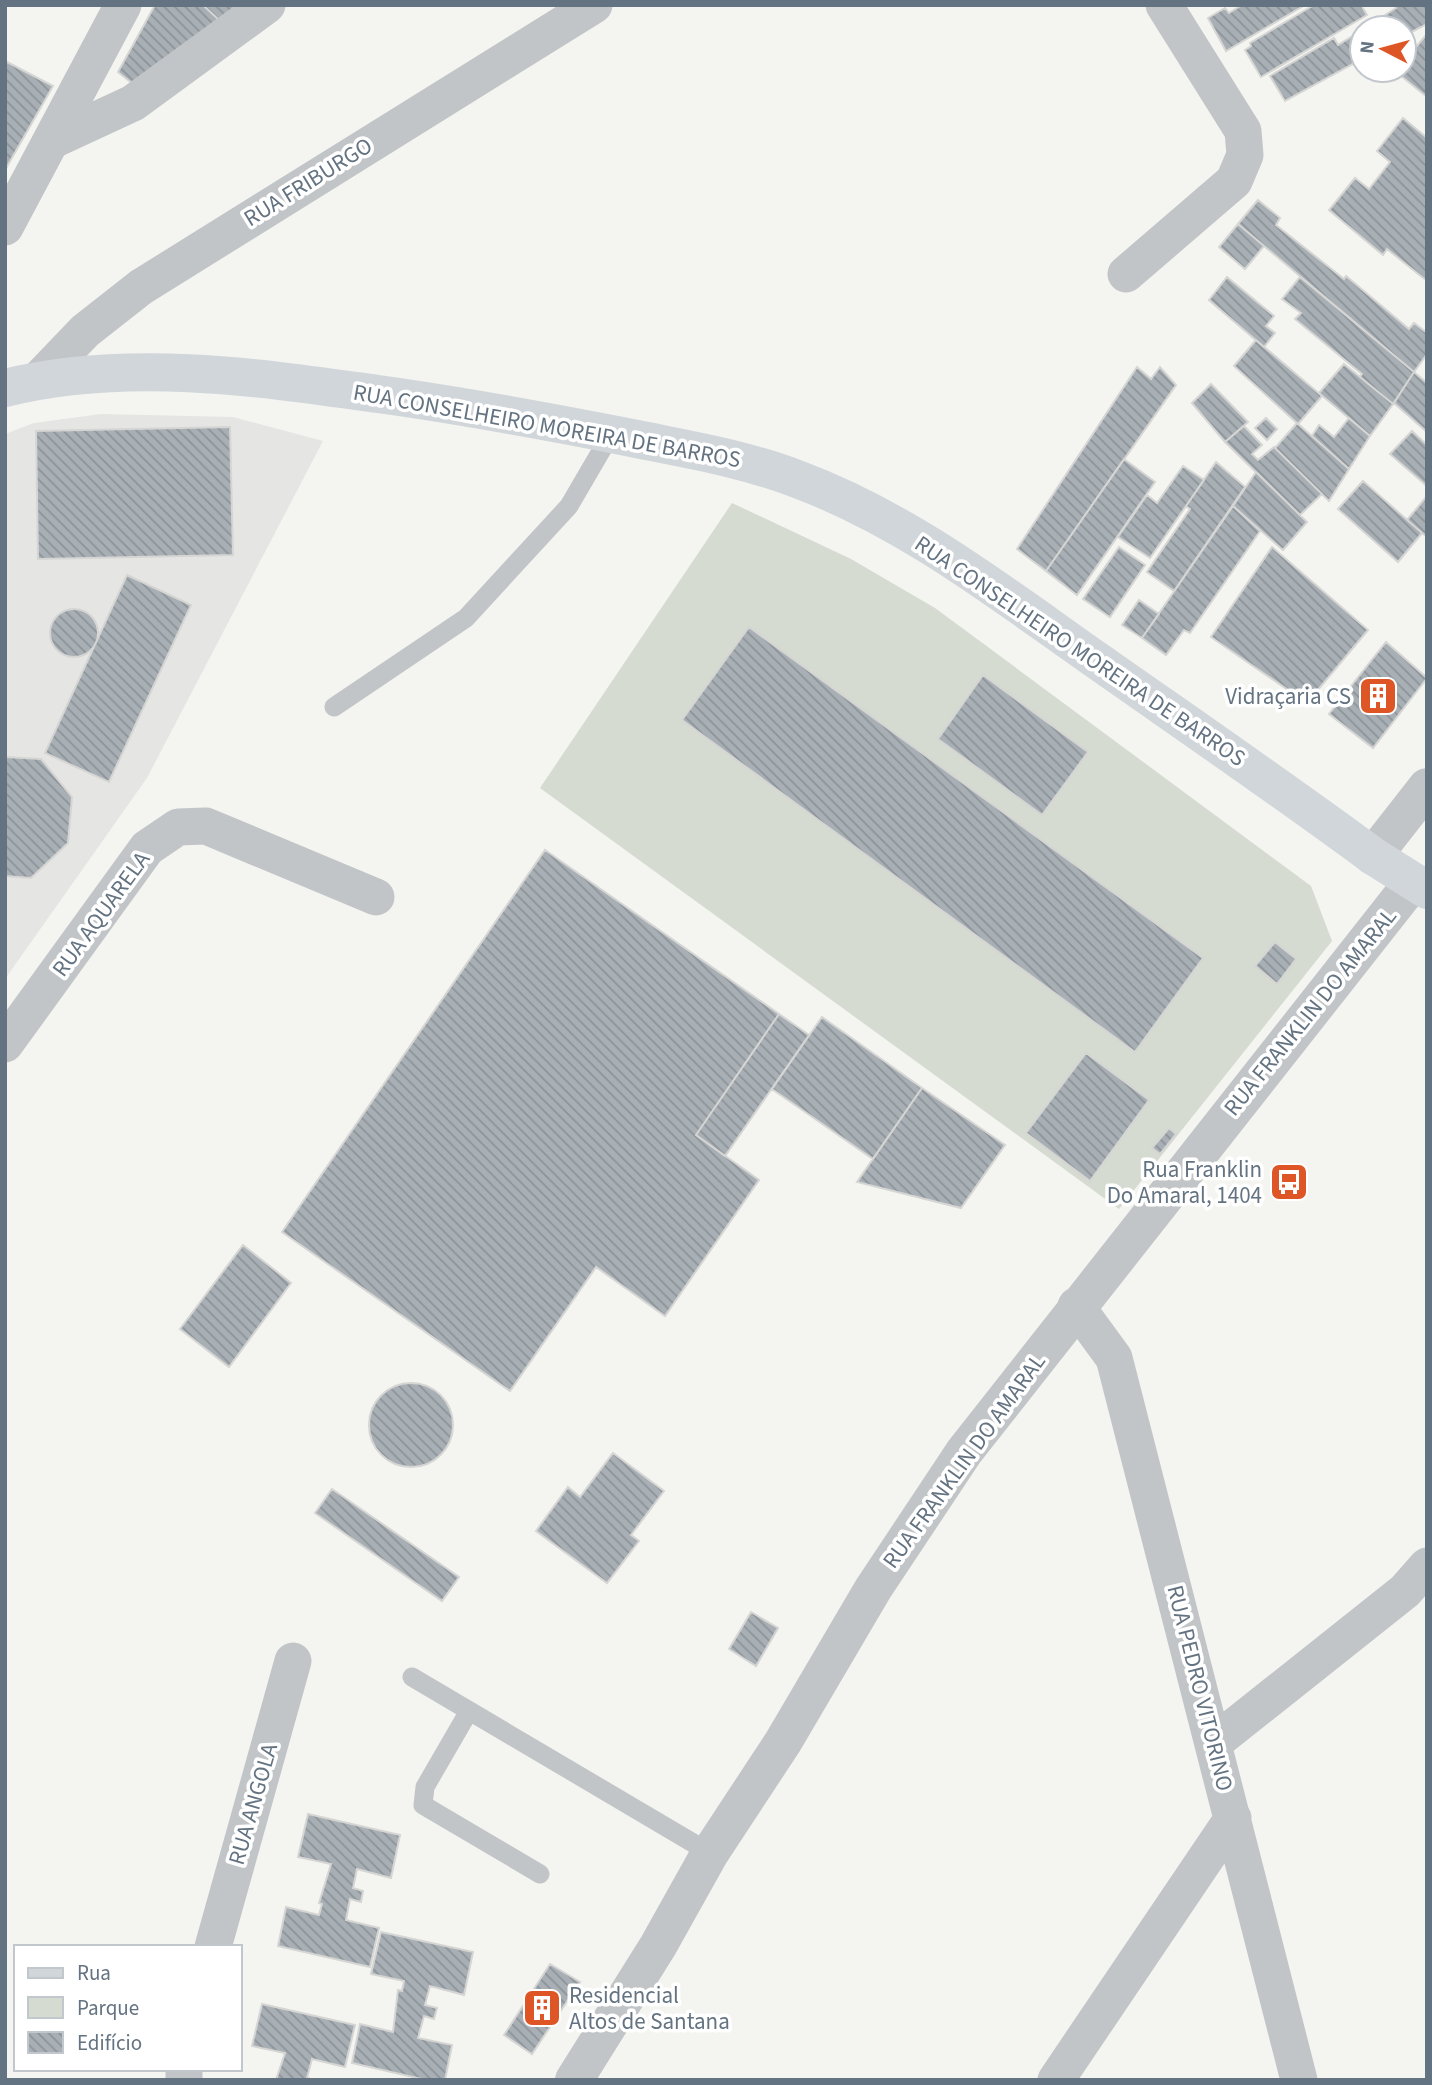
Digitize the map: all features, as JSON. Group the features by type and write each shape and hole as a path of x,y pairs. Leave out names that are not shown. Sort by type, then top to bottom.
{"main road":[{"name":"RUA CONSELHEIRO MOREIRA DE BARROS","path":"22,384 126,372 230,377 409,398 745,461 795,478 859,505 950,557 1373,856 1420,886"}],"street":[{"path":"5,227 123,5"},
{"path":"51,141 133,103 267,5"},
{"name":"RUA FRIBURGO","path":"22,384 141,287 594,5"},
{"path":"1126,274 1234,181 1245,155 1243,131 1164,5"},
{"path":"1373,856 1427,787"},
{"name":"RUA AQUARELA","path":"5,1044 147,848 178,827 206,826 376,897"},
{"name":"RUA FRANKLIN DO AMARAL","path":"574,2080 658,1946 710,1853 783,1742 873,1589 964,1452 1076,1306 1420,886"},
{"name":"RUA PEDRO VITORINO","path":"1076,1306 1114,1358 1215,1742 1299,2080"},
{"path":"1215,1742 1405,1591 1427,1566"},
{"name":"RUA ANGOLA","path":"213,1945 293,1661"},
{"path":"1056,2080 1233,1818"}],"lane":[{"path":"334,707 466,618 569,506 611,434"},
{"path":"412,1677 710,1853"},
{"path":"469,1711 425,1787 424,1805 540,1874"}],"shaded area":[{"path":"101,414 233,417 323,441 147,778 5,979 5,434 34,423"}],"green space":[{"path":"732,503 851,559 935,608 1311,886 1332,941 1119,1209 540,788"}],"building":[{"path":"155,5 203,5 221,22 138,88 118,72"},
{"path":"203,5 241,5 221,22"},
{"path":"1242,5 1305,5 1226,51 1208,18 1225,8 1229,13"},
{"path":"1314,5 1361,5 1366,14 1348,14 1348,26 1261,77 1245,50 1251,46 1250,43"},
{"path":"1394,5 1427,5 1427,24 1418,29 1418,14 1387,14 1396,8"},
{"path":"1427,34 1427,97 1411,84 1418,84 1418,45"},
{"path":"1334,38 1338,45 1348,39 1348,67 1285,101 1270,76"},
{"path":"5,61 53,86 5,170"},
{"path":"1403,118 1427,138 1427,281 1387,249 1383,255 1329,210 1355,178 1369,189 1390,162 1377,151"},
{"path":"1258,200 1280,218 1276,225 1344,279 1346,276 1409,329 1414,323 1427,333 1427,354 1414,372 1238,224"},
{"path":"1238,224 1264,246 1245,269 1219,247"},
{"path":"1227,277 1274,316 1266,326 1275,333 1264,347 1209,300"},
{"path":"1300,277 1414,372 1393,404 1360,377 1362,374 1295,319 1301,313 1282,299"},
{"path":"1256,340 1322,396 1298,424 1234,366"},
{"path":"1344,364 1393,404 1370,436 1319,393"},
{"path":"1137,367 1151,379 1160,367 1176,385 1046,571 1017,549"},
{"path":"1414,372 1427,383 1427,432 1394,403"},
{"path":"1211,384 1248,422 1225,442 1192,403"},
{"path":"1266,418 1277,429 1267,440 1255,428"},
{"path":"1349,418 1370,436 1349,469 1312,436 1319,425 1334,437"},
{"path":"1297,423 1349,469 1329,501 1275,448"},
{"path":"1244,426 1262,445 1252,454 1258,460 1274,447 1322,494 1300,515 1225,442"},
{"path":"230,427 233,555 38,559 36,431"},
{"path":"1412,431 1427,445 1427,486 1390,454"},
{"path":"1124,459 1155,482 1077,595 1046,571"},
{"path":"1216,462 1245,487 1174,591 1147,572 1190,509 1186,506"},
{"path":"1183,466 1204,480 1150,558 1118,537 1147,495 1157,503"},
{"path":"1256,472 1307,522 1283,550 1233,506"},
{"path":"1363,481 1422,533 1398,562 1338,509"},
{"path":"1427,496 1427,537 1407,520"},
{"path":"1233,506 1260,531 1190,633 1184,630 1166,655 1142,638"},
{"path":"1119,547 1145,565 1110,617 1083,599"},
{"path":"1272,547 1368,630 1307,703 1211,637"},
{"path":"127,575 191,605 109,782 45,753"},
{"path":"1139,600 1159,614 1142,638 1122,625"},
{"path":"74,609 91,616 98,633 91,650 74,657 57,650 50,633 57,616"},
{"path":"749,627 1203,958 1135,1052 682,720"},
{"name":"Vidraçaria CS","path":"1386,642 1427,678 1373,748 1329,714"},
{"path":"983,675 1088,752 1042,815 938,739"},
{"path":"5,757 41,759 72,797 68,843 31,878 5,876"},
{"path":"545,850 779,1014 696,1135 759,1180 665,1316 596,1267 510,1391 282,1232"},
{"path":"1275,942 1296,959 1277,984 1255,966"},
{"path":"779,1014 809,1035 725,1156 696,1135"},
{"path":"822,1017 922,1088 873,1159 772,1089"},
{"path":"1086,1053 1149,1100 1090,1181 1026,1133"},
{"path":"922,1088 1005,1145 961,1208 857,1182"},
{"path":"1169,1128 1176,1134 1160,1154 1152,1148"},
{"path":"243,1245 291,1283 229,1367 180,1329"},
{"path":"411,1383 434,1390 446,1402 453,1425 446,1448 434,1460 411,1467 388,1460 376,1448 369,1425 376,1402 388,1390"},
{"path":"613,1453 664,1491 631,1535 639,1541 607,1583 536,1531 568,1487 580,1497"},
{"path":"332,1489 459,1577 442,1601 315,1513"},
{"path":"751,1612 778,1628 756,1666 729,1649"},
{"path":"308,1814 400,1835 391,1878 357,1869 353,1888 363,1891 361,1902 350,1899 346,1920 379,1928 370,1967 278,1946 286,1907 319,1915 322,1904 319,1903 331,1864 298,1857"},
{"path":"381,1932 473,1952 464,1995 430,1986 425,2005 437,2008 434,2019 424,2016 418,2038 452,2045 445,2080 426,2080 352,2063 360,2024 393,2032 398,1990 402,1991 404,1981 371,1974"},
{"name":"Residencial Altos de Santana","path":"550,1964 580,1982 532,2054 504,2035"},
{"path":"262,2004 355,2025 345,2067 312,2059 307,2078 315,2080 276,2080 285,2053 252,2046"}],"place":[{"name":"Vidraçaria CS","path":"1378,696"},
{"name":"Rua Franklin Do Amaral, 1404","path":"1289,1182"},
{"name":"Residencial Altos de Santana","path":"542,2008"}]}
